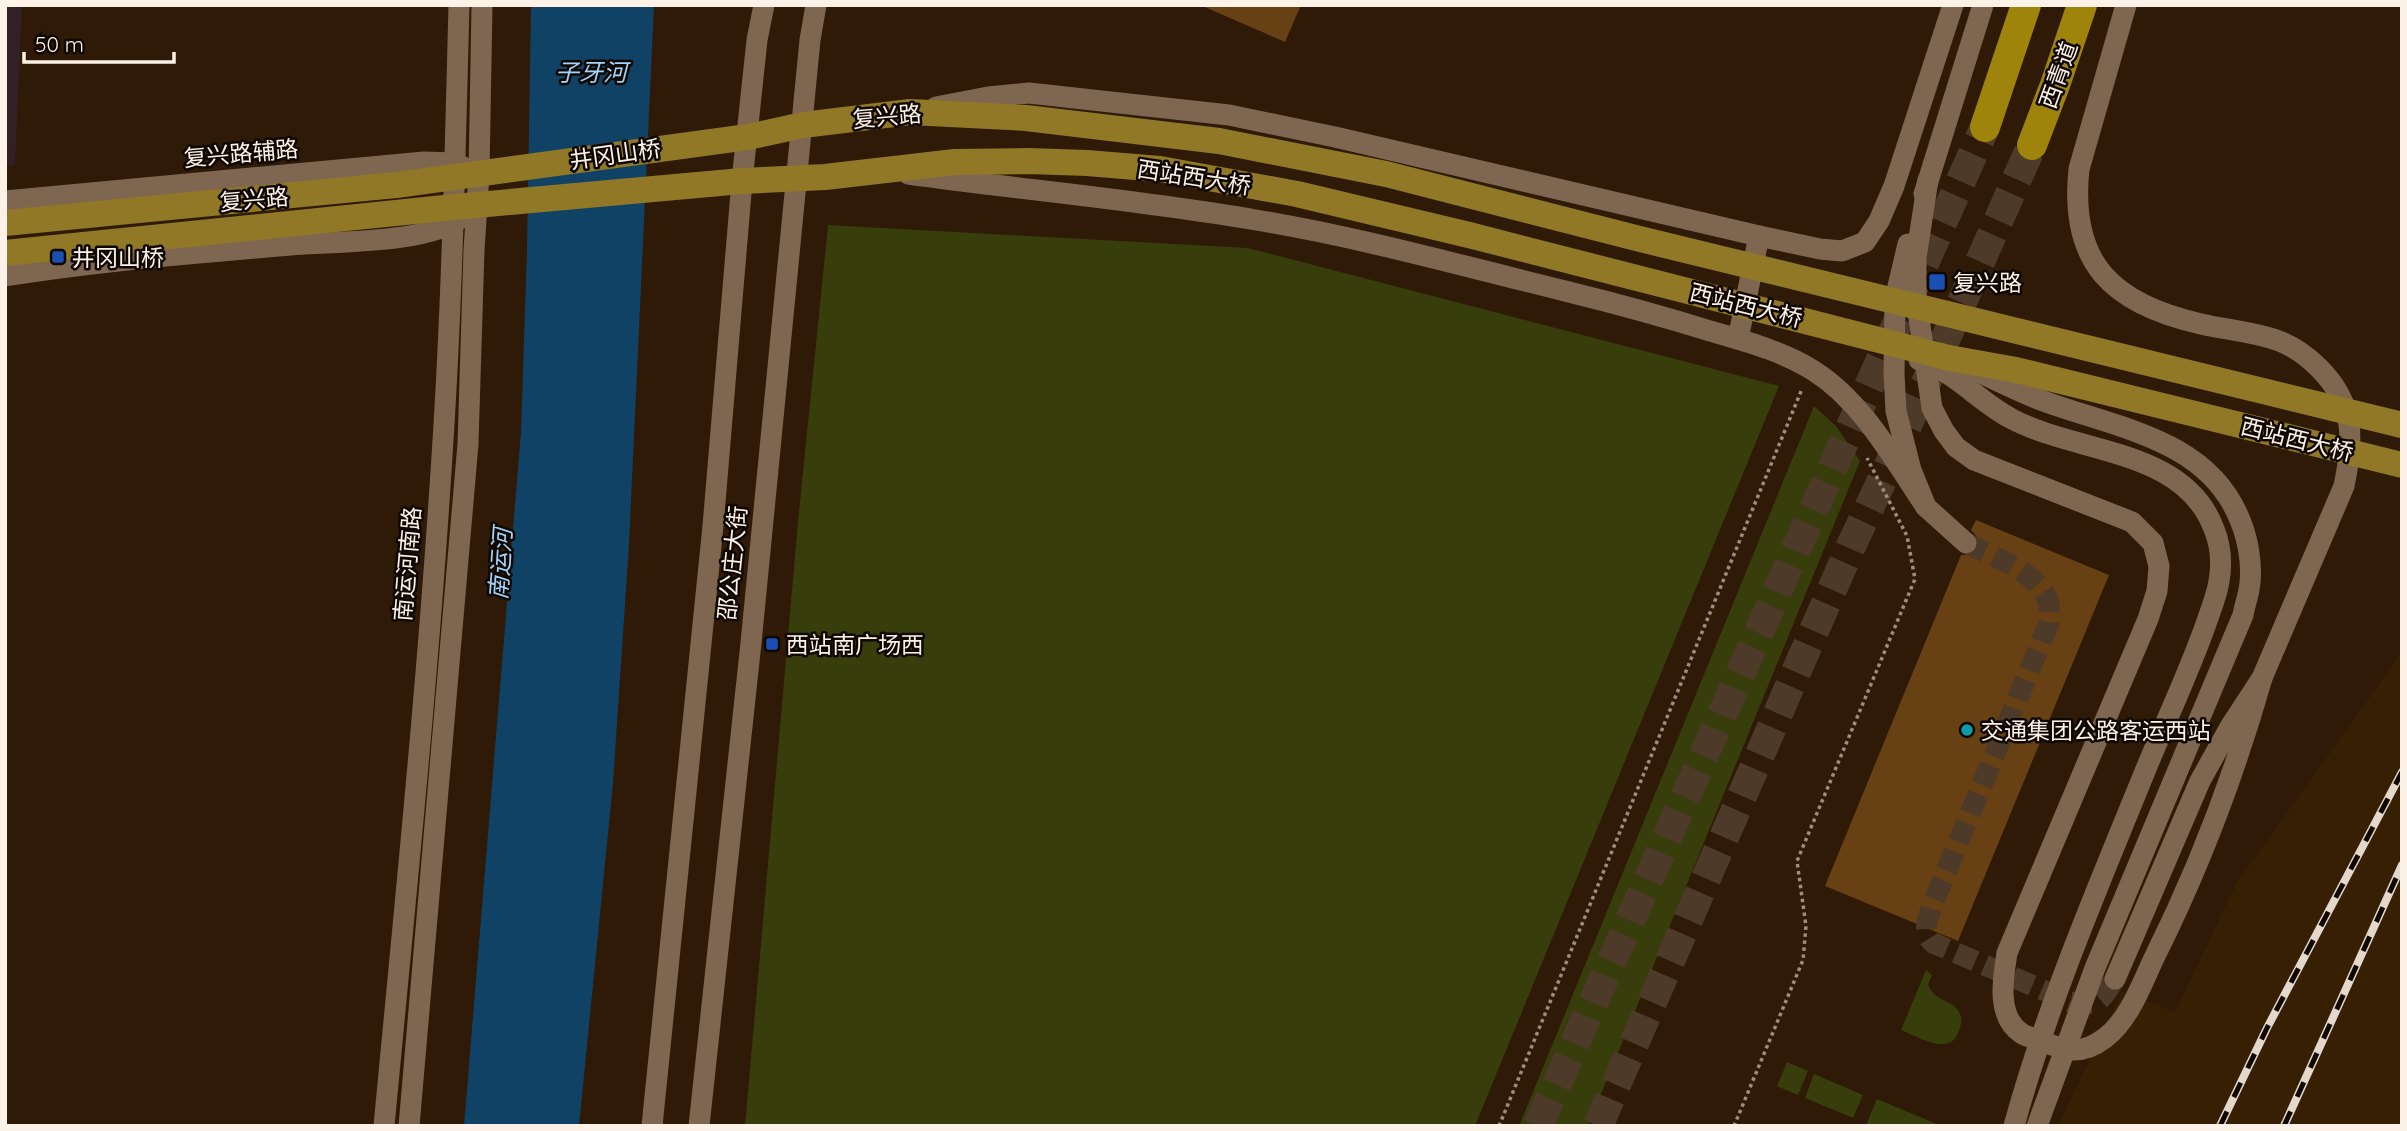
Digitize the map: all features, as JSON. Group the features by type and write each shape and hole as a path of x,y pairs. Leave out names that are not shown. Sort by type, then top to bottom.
{"highway":[{"path":"1985,127 2026,5"},
{"name":"西青道","path":"2032,145 2082,5"}],"main road":[{"name":"复兴路","path":"687,144 910,111 969,113 1088,124"},
{"name":"西站西大桥","path":"1088,124 1219,141 1386,174 1636,238 2402,425"},
{"name":"井冈山桥","path":"472,172 687,144"},
{"name":"西站西大桥","path":"882,170 955,162 1087,163 1160,170 1297,194 1603,269 1937,360 2016,370 2402,465"},
{"path":"743,181 796,179 882,170"},
{"name":"复兴路","path":"5,223 472,172"},
{"name":"井冈山桥","path":"471,211 743,181"},
{"name":"复兴路","path":"5,253 471,211"}],"street":[{"name":"南运河南路","path":"459,5 472,172"},
{"name":"南运河南路","path":"409,1126 468,444 472,172 482,5"},
{"name":"邵公庄大街","path":"652,1126 710,554 757,40 764,5"},
{"name":"邵公庄大街","path":"699,1126 810,40 816,5"},
{"path":"910,111 988,97 1030,93 1229,115 1348,140 1759,236 1842,251 1865,242 1879,221 1894,186 1953,5"},
{"path":"1926,507 1911,470 1896,411 1895,299 1905,255 1983,5"},
{"path":"1928,180 1916,258 1916,298 1937,360 1932,408 1944,431 1956,447 1974,460 2132,522 2152,543 2159,566 2157,592 2148,619 2007,953 2002,979 2009,1017 2020,1032 2067,1051 2084,1048 2105,1038 2132,1004 2185,895 2226,794 2262,678 2344,486 2351,435 2343,400 2336,385 2296,349 2265,337 2199,324 2136,302 2111,284 2091,258 2078,226 2076,195 2079,169 2126,5"},
{"name":"复兴路辅路","path":"5,201 396,164 472,172"},
{"path":"882,170 1260,220 1377,245 1630,306 1738,339 1792,359 1833,385 1878,436 1926,507 1966,543"},
{"name":"南运河南路","path":"384,1126 412,831 442,458 471,211"},
{"path":"5,276 169,257 398,237 471,211"},
{"path":"1738,339 1759,236"},
{"path":"1894,352 1937,360 2037,399 2131,430 2190,457 2221,484 2234,505 2244,530 2249,554 2250,583 2243,615 2101,956 2037,1126"},
{"path":"1937,360 1995,410 2016,421 2048,434 2146,464 2173,478 2190,492 2214,527 2221,552 2219,582 2200,640 2148,763 2059,990 2014,1126"},
{"path":"2115,979 2200,781 2230,727 2262,678"}],"path":[{"path":"1792,383 1809,394"},
{"path":"1499,1126 1802,389"},
{"path":"1734,1126 1803,960 1805,926 1797,861 1915,579 1907,536 1866,457"}],"shaded area":[{"path":"5,5 22,5 15,165 5,165"},
{"path":"2402,652 2402,1126 2058,1126 2122,992 2175,1012 2236,884"}],"green space":[{"path":"828,225 1248,248 1779,386 1475,1126 745,1126 798,522"},
{"path":"1814,406 1836,426 1860,461 1588,1126 1519,1126"},
{"path":"1926,970 1932,975 1928,984 1930,990 1956,1008 1960,1015 1958,1033 1948,1044 1932,1043 1901,1030"},
{"path":"1787,1062 1808,1071 1798,1095 1777,1086"},
{"path":"1814,1074 1863,1095 1853,1118 1805,1098"},
{"path":"1877,1099 1939,1125 1939,1126 1866,1125"}],"water":[{"name":"子牙河","path":"531,5 654,5 629,544 613,783 579,1126 464,1126 521,432"}],"building":[{"path":"1200,5 1301,5 1285,42"},
{"name":"交通集团公路客运西站","path":"1976,520 2109,575 1958,941 1825,886 1961,555 1971,555 1979,546 1978,538 1971,530"}],"tunnel":[{"path":"1538,1126 1985,127"},
{"path":"1598,1126 1851,546 2032,145"},
{"path":"1966,543 2013,566 2034,581 2048,601 2049,623 1931,908 1926,927 1927,935 1933,943 2071,1002 2098,1001 2115,979"}],"railway":[{"path":"2220,1126 2267,1028 2402,772"},
{"path":"2284,1126 2402,865"}],"place":[{"name":"井冈山桥","path":"58,257"},
{"name":"复兴路","path":"1937,282"},
{"name":"西站南广场西","path":"772,644"},
{"name":"交通集团公路客运西站","path":"1967,730"}],"water label":[{"name":"南运河","path":"500,564"}]}
